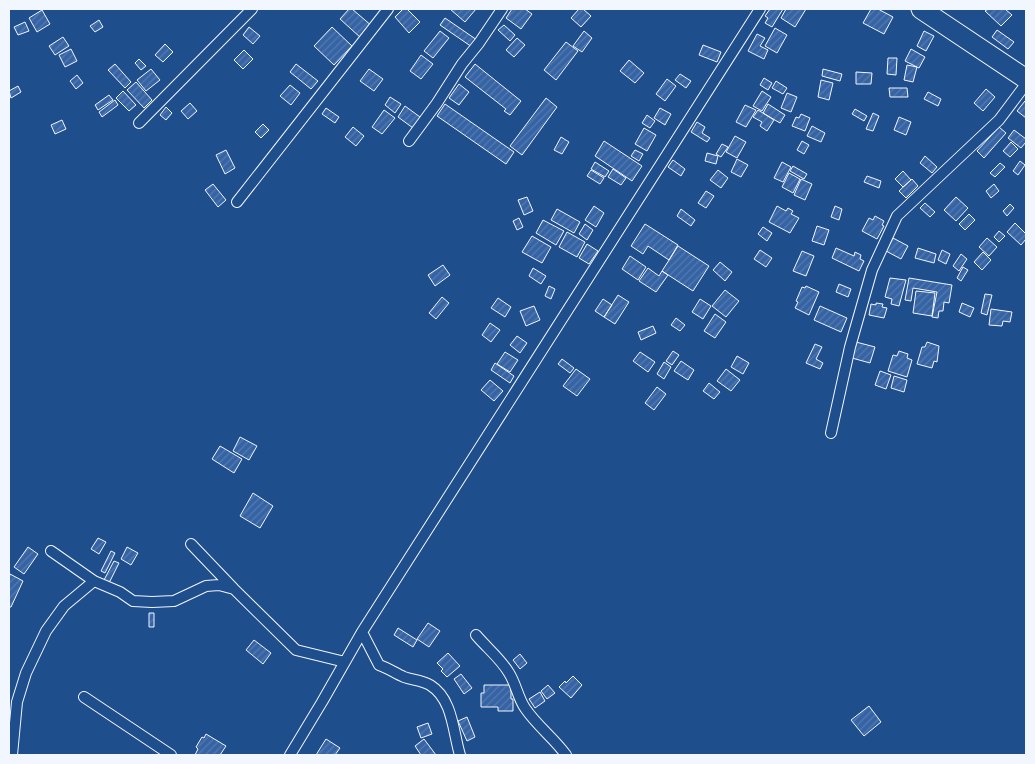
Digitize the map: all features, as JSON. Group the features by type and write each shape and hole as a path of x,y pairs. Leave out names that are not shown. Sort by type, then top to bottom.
{"highway":[{"path":"921,9 1026,79"}],"street":[{"path":"140,123 252,9"},
{"path":"237,202 388,9"},
{"path":"409,141 502,9"},
{"path":"290,755 362,632 760,9"},
{"path":"831,433 850,347 872,270 897,216 999,120 1026,84"},
{"path":"191,544 296,650 345,662"},
{"path":"51,551 94,581 120,592 133,601 174,601 206,586 219,585 234,589"},
{"path":"12,755 17,702 26,673 46,632 64,606 94,581"},
{"path":"362,632 379,666 421,681 436,690 445,703 450,715 460,755"},
{"path":"476,635 502,662 526,709 556,741 566,755"},
{"path":"84,697 171,755"}],"building":[{"path":"349,9 352,9 372,26 361,38 340,19"},
{"path":"403,9 407,9 420,22 409,33 395,17"},
{"path":"450,9 476,9 465,22"},
{"path":"512,9 525,9 532,14 521,29 506,18"},
{"path":"579,9 583,9 591,16 581,27 571,18"},
{"path":"770,9 783,9 772,27 765,23 768,18 765,16"},
{"path":"786,9 806,9 795,27 781,18"},
{"path":"871,9 878,9 893,17 884,34 863,23"},
{"path":"988,9 1005,9 1012,15 1001,26 985,11"},
{"path":"42,10 50,24 37,32 29,18"},
{"path":"445,18 477,40 472,47 440,25"},
{"path":"99,20 103,27 95,32 90,26"},
{"path":"25,22 29,31 18,35 14,27"},
{"path":"504,25 515,35 510,41 498,30"},
{"path":"249,27 260,36 253,44 243,35"},
{"path":"332,27 352,46 334,65 314,46"},
{"path":"775,28 787,35 777,53 765,46"},
{"path":"997,30 1014,42 1008,49 992,37"},
{"path":"440,31 449,38 433,58 424,51"},
{"path":"584,31 592,38 582,52 573,46"},
{"path":"924,31 934,36 926,51 917,46"},
{"path":"757,34 765,38 760,46 768,50 764,59 748,51"},
{"path":"63,37 69,46 55,55 49,46"},
{"path":"517,38 525,45 514,57 506,50"},
{"path":"566,42 578,51 556,80 544,70"},
{"path":"165,44 173,52 163,62 155,55"},
{"path":"703,45 721,52 717,62 699,55"},
{"path":"71,49 77,61 65,67 59,55"},
{"path":"911,49 925,57 919,68 905,61"},
{"path":"244,50 253,59 243,69 234,60"},
{"path":"421,55 433,64 421,79 410,71"},
{"path":"888,58 897,58 896,75 887,74"},
{"path":"139,59 146,66 141,70 135,63"},
{"path":"629,60 644,73 635,83 620,71"},
{"path":"115,64 131,82 125,88 108,70"},
{"path":"296,64 318,81 311,89 290,72"},
{"path":"475,64 521,101 510,115 504,111 506,109 465,77"},
{"path":"907,65 917,67 913,82 904,80"},
{"path":"151,69 160,80 146,91 137,80"},
{"path":"369,69 383,79 374,91 360,81"},
{"path":"823,69 842,74 840,81 822,76"},
{"path":"856,72 872,73 871,84 856,84"},
{"path":"680,74 691,81 686,88 675,80"},
{"path":"77,75 83,83 76,89 70,81"},
{"path":"764,78 772,83 768,90 760,85"},
{"path":"667,79 676,86 665,101 656,94"},
{"path":"821,80 833,83 829,100 818,97"},
{"path":"776,81 787,88 783,94 772,88"},
{"path":"136,82 152,100 144,108 127,90"},
{"path":"459,84 469,92 459,105 449,98"},
{"path":"290,85 300,93 291,105 280,96"},
{"path":"18,86 21,92 11,98 9,91"},
{"path":"889,88 907,88 908,97 890,97"},
{"path":"986,89 995,97 983,111 974,103"},
{"path":"123,91 136,105 129,111 116,98"},
{"path":"762,91 771,97 762,111 753,106"},
{"path":"928,92 941,99 938,106 924,99"},
{"path":"787,93 797,97 791,112 781,108"},
{"path":"109,95 113,100 98,110 95,105"},
{"path":"390,97 401,104 395,113 385,105"},
{"path":"546,98 557,107 522,155 510,146"},
{"path":"115,100 118,105 102,117 99,112"},
{"path":"1026,102 1026,118 1017,111"},
{"path":"190,103 197,111 188,119 181,111"},
{"path":"445,104 514,152 506,164 437,116"},
{"path":"768,104 785,115 780,123 763,113"},
{"path":"745,105 756,110 746,127 736,122"},
{"path":"405,106 420,117 413,128 398,117"},
{"path":"166,107 172,113 166,120 160,115"},
{"path":"326,108 339,117 335,123 322,114"},
{"path":"660,108 671,114 665,125 654,118"},
{"path":"855,109 867,116 864,121 852,114"},
{"path":"384,110 395,118 382,134 372,127"},
{"path":"758,110 774,120 767,131 760,126 762,122 753,117"},
{"path":"873,113 879,116 873,131 866,129"},
{"path":"801,114 810,118 805,131 792,126 796,117 799,118"},
{"path":"647,115 655,121 650,128 642,123"},
{"path":"899,117 911,122 906,135 894,130"},
{"path":"62,120 66,129 55,134 51,125"},
{"path":"697,122 705,127 702,133 710,138 707,142 691,132"},
{"path":"263,124 269,130 261,138 255,132"},
{"path":"812,126 825,133 821,142 807,136"},
{"path":"353,127 364,136 356,146 345,137"},
{"path":"999,127 1006,133 984,158 977,151"},
{"path":"644,128 656,135 647,151 635,144"},
{"path":"1014,130 1026,139 1021,148 1008,138"},
{"path":"735,136 746,142 737,158 726,152"},
{"path":"561,137 569,142 562,154 554,150"},
{"path":"604,141 642,166 632,181 595,156"},
{"path":"802,141 809,145 804,154 797,150"},
{"path":"1011,142 1018,149 1010,157 1003,151"},
{"path":"722,144 728,147 721,157 716,154"},
{"path":"226,150 235,168 225,174 216,155"},
{"path":"635,150 643,154 639,161 631,156"},
{"path":"707,153 718,156 716,164 705,161"},
{"path":"925,156 937,167 932,173 920,163"},
{"path":"737,159 748,165 741,177 731,172"},
{"path":"673,160 685,169 681,176 668,167"},
{"path":"1020,161 1025,165 1018,175 1013,171"},
{"path":"595,162 609,171 605,177 591,169"},
{"path":"782,162 791,167 783,182 774,178"},
{"path":"1000,163 1005,167 995,177 990,173"},
{"path":"793,166 807,174 804,179 790,171"},
{"path":"613,169 626,178 621,185 608,177"},
{"path":"591,170 604,178 600,184 587,176"},
{"path":"718,170 728,178 721,188 710,180"},
{"path":"903,171 911,180 903,187 895,179"},
{"path":"789,173 800,179 793,193 782,187"},
{"path":"867,176 881,181 879,188 864,182"},
{"path":"801,179 812,184 805,200 794,195"},
{"path":"912,179 918,186 906,198 899,191"},
{"path":"213,184 226,200 218,207 205,190"},
{"path":"994,184 999,191 991,198 986,191"},
{"path":"706,191 714,196 706,208 698,203"},
{"path":"527,197 533,211 524,215 518,200"},
{"path":"956,197 968,208 956,221 944,210"},
{"path":"925,203 935,212 930,217 920,208"},
{"path":"1010,204 1014,208 1007,216 1003,211"},
{"path":"594,206 604,213 596,227 585,220"},
{"path":"777,206 786,211 788,208 793,211 791,214 799,218 790,233 769,222"},
{"path":"835,206 842,209 839,220 831,217"},
{"path":"557,209 580,222 574,233 551,220"},
{"path":"681,209 695,220 691,226 677,216"},
{"path":"969,214 975,220 965,230 959,224"},
{"path":"875,216 884,221 882,225 884,226 877,239 862,231 869,218 873,220"},
{"path":"519,218 523,227 517,230 513,221"},
{"path":"543,220 564,231 556,245 536,233"},
{"path":"1015,223 1026,234 1026,239 1021,245 1007,232"},
{"path":"585,224 593,230 587,240 579,234"},
{"path":"645,224 678,245 669,260 648,246 643,254 631,246"},
{"path":"817,226 829,230 824,245 812,241"},
{"path":"763,227 772,233 767,241 758,234"},
{"path":"999,231 1005,236 999,242 994,237"},
{"path":"567,232 585,242 577,257 559,247"},
{"path":"532,236 551,247 542,263 522,252"},
{"path":"893,238 908,246 901,259 886,251"},
{"path":"987,238 997,247 989,256 979,247"},
{"path":"587,244 598,251 589,264 579,258"},
{"path":"678,246 709,266 693,291 662,271"},
{"path":"836,248 854,256 855,252 861,255 860,259 864,261 859,271 832,258"},
{"path":"918,248 936,254 934,263 915,258"},
{"path":"760,250 772,258 766,267 754,259"},
{"path":"942,250 950,254 946,264 938,260"},
{"path":"802,251 814,256 806,276 793,271"},
{"path":"983,252 991,260 982,270 974,262"},
{"path":"961,254 967,259 959,271 953,266"},
{"path":"630,256 646,267 638,280 622,269"},
{"path":"720,262 732,272 725,281 713,270"},
{"path":"443,265 450,275 435,286 428,275"},
{"path":"963,267 968,270 961,281 957,278"},
{"path":"533,268 546,276 541,284 529,276"},
{"path":"648,268 659,276 662,271 668,275 656,292 639,281"},
{"path":"890,278 906,280 899,306 891,304 892,299 885,297"},
{"path":"909,278 952,285 949,303 944,302 943,311 939,311 938,318 932,317 937,292 913,288 911,301 905,300"},
{"path":"839,284 851,289 848,297 836,292"},
{"path":"549,286 555,289 551,299 545,296"},
{"path":"806,286 819,292 809,315 795,308 802,287 805,288"},
{"path":"725,290 739,301 726,317 712,306"},
{"path":"916,291 935,293 932,316 913,313"},
{"path":"985,294 992,295 987,315 981,313"},
{"path":"618,295 629,302 615,324 604,317"},
{"path":"442,297 449,303 436,319 429,313"},
{"path":"498,298 511,307 505,317 491,308"},
{"path":"603,299 612,305 604,317 595,311"},
{"path":"700,299 711,306 703,319 692,312"},
{"path":"876,303 883,304 882,307 887,308 884,318 869,315 871,304 876,305"},
{"path":"962,303 974,308 970,317 959,312"},
{"path":"534,306 540,320 526,326 520,311"},
{"path":"820,306 847,318 841,332 814,320"},
{"path":"991,309 1012,312 1010,322 1003,321 1002,326 989,325"},
{"path":"715,314 726,322 715,338 704,331"},
{"path":"676,318 685,325 680,331 671,325"},
{"path":"490,323 500,330 491,342 482,335"},
{"path":"653,326 656,333 641,340 638,332"},
{"path":"517,336 527,343 520,353 510,345"},
{"path":"856,342 875,347 870,363 852,358"},
{"path":"927,342 939,346 937,362 934,361 932,368 917,364 922,347 925,347"},
{"path":"815,344 822,347 816,359 823,363 820,369 806,363"},
{"path":"673,351 679,355 672,365 666,361"},
{"path":"899,351 908,354 907,358 912,360 907,377 888,371 893,355 897,356"},
{"path":"505,352 518,360 510,372 497,364"},
{"path":"640,352 655,362 648,372 633,361"},
{"path":"737,356 749,363 743,374 731,367"},
{"path":"562,359 574,368 570,373 558,364"},
{"path":"681,361 694,370 688,380 674,371"},
{"path":"664,362 671,367 664,379 657,374"},
{"path":"495,363 514,376 510,383 491,370"},
{"path":"576,369 590,379 577,396 563,386"},
{"path":"726,369 740,380 731,391 717,381"},
{"path":"880,371 891,375 886,389 875,385"},
{"path":"894,376 907,380 904,392 891,388"},
{"path":"490,380 503,391 494,401 481,390"},
{"path":"709,383 720,392 714,399 703,391"},
{"path":"657,387 666,394 654,410 645,403"},
{"path":"240,437 257,446 249,460 233,451"},
{"path":"220,446 242,459 234,473 212,459"},
{"path":"253,493 273,506 260,528 240,516"},
{"path":"98,538 106,542 99,554 91,549"},
{"path":"28,547 38,554 24,574 14,567"},
{"path":"127,547 138,553 131,565 121,559"},
{"path":"111,551 115,553 105,573 101,571"},
{"path":"114,561 119,563 109,583 104,580"},
{"path":"10,574 23,581 11,607 9,607 9,578"},
{"path":"149,613 154,613 154,627 149,627"},
{"path":"428,623 440,631 429,647 417,639"},
{"path":"398,628 417,640 413,647 394,635"},
{"path":"254,640 271,653 263,664 246,650"},
{"path":"448,653 460,666 447,677 437,663"},
{"path":"520,654 527,663 520,669 513,660"},
{"path":"461,674 472,688 464,694 454,679"},
{"path":"573,676 582,685 571,698 559,687"},
{"path":"484,685 511,685 513,711 498,711 498,707 481,707 481,693 484,693"},
{"path":"548,685 555,693 547,699 541,691"},
{"path":"540,692 545,701 535,708 529,699"},
{"path":"869,706 881,722 864,736 851,720"},
{"path":"467,717 475,737 467,741 458,721"},
{"path":"428,723 432,734 421,738 417,727"},
{"path":"206,734 226,746 220,755 195,755 198,749 196,747"},
{"path":"326,739 340,748 335,755 316,755"},
{"path":"424,739 436,755 421,755 415,746"}]}
